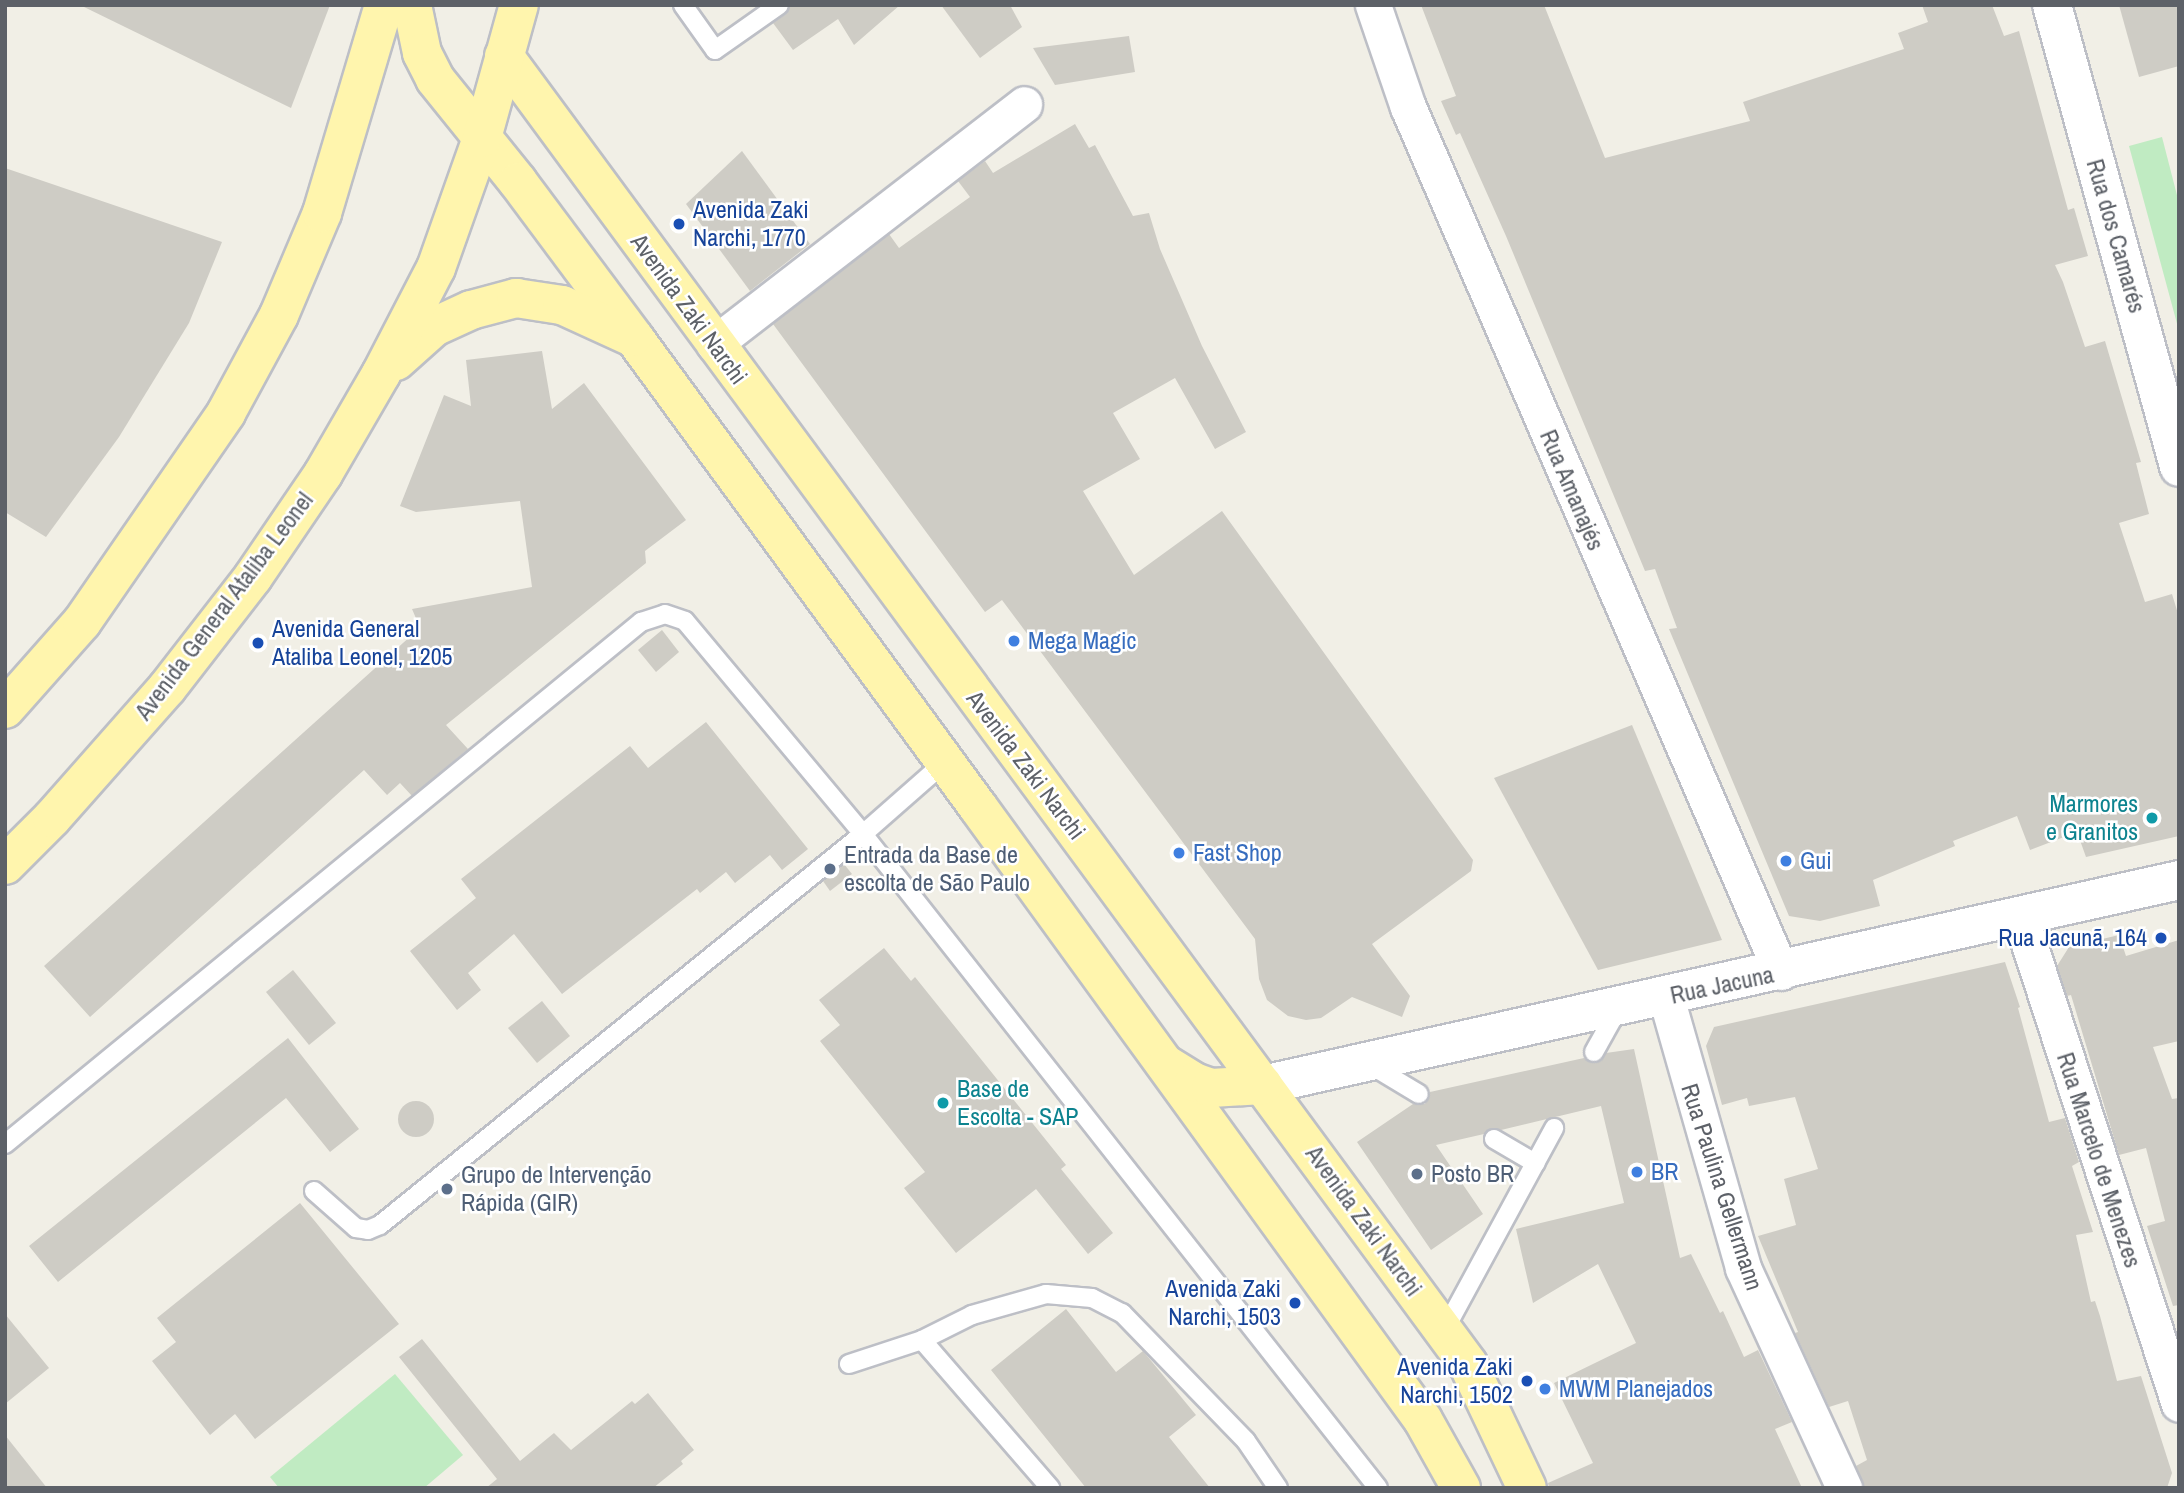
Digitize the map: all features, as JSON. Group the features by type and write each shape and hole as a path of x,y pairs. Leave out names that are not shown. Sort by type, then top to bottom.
{"main road":[{"path":"5,709 82,622 226,413 279,315 322,213 384,5"},
{"path":"412,5 422,53 435,79 635,339 945,762 1423,1420 1461,1488"},
{"name":"Avenida General Ataliba Leonel","path":"5,866 52,818 167,688 253,577 323,474 381,374 436,268 482,138 519,5"},
{"name":"Rua dos Camarés","path":"2052,5 2179,467"},
{"name":"Avenida Zaki Narchi","path":"504,56 1468,1364 1527,1488"},
{"path":"381,374 434,327 471,310 516,298 562,305 635,339"},
{"name":"Rua Jacuna","path":"1263,1085 1780,972 2179,880"},
{"path":"1162,1063 1194,1082 1211,1088 1263,1085"}],"street":[{"name":"Rua Amanajés","path":"1373,5 1408,107 1780,972"},
{"path":"714,344 1024,104"},
{"name":"Rua Marcelo de Menezes","path":"2020,916 2179,1404"},
{"name":"Rua Paulina Gellermann","path":"1666,997 1712,1167 1743,1268 1844,1488"}],"lane":[{"path":"683,5 715,50 779,5"},
{"path":"5,1143 641,622 665,614 685,621 863,834 1378,1488"},
{"path":"314,1191 356,1227 368,1230 380,1225 863,834 945,762"},
{"path":"1594,1052 1619,1007"},
{"path":"1366,1062 1419,1094"},
{"path":"1444,1331 1554,1128"},
{"path":"1494,1139 1535,1163"},
{"path":"849,1364 922,1340 972,1315 1046,1294 1092,1298 1122,1313 1246,1441 1278,1488"},
{"path":"922,1340 1050,1488"}],"green space":[{"path":"2162,137 2179,203 2179,331 2129,146"},
{"path":"395,1374 463,1455 424,1488 279,1488 270,1477"}],"building":[{"path":"80,5 330,5 291,108"},
{"path":"790,5 900,5 854,45 838,19 793,50 773,23 786,14"},
{"path":"941,5 1010,5 1022,27 980,58"},
{"path":"1421,5 1544,5 1605,158 1750,121 1743,102 1904,49 1898,33 1928,22 1922,5 1992,5 2004,36 2019,31 2068,210 2074,208 2088,256 2055,265 2085,347 2105,341 2141,462 2136,463 2149,514 2119,523 2145,602 2172,594 2179,617 2179,836 2086,857 2077,832 2030,850 2017,816 1953,841 1955,846 1873,880 1880,906 1820,921 1789,916 1669,629 1677,628 1655,569 1645,571 1506,236 1460,133 1456,135 1441,101 1456,96"},
{"path":"2119,5 2179,5 2179,66 2139,77"},
{"path":"1129,36 1135,72 1055,85 1033,48"},
{"path":"1075,124 1089,148 1095,145 1133,216 1149,213 1160,249 1202,346 1246,432 1215,449 1175,378 1113,413 1140,459 1083,491 1134,575 1222,511 1473,860 1471,871 1372,944 1410,996 1402,1017 1352,997 1321,1018 1306,1020 1288,1016 1267,1000 1259,979 1255,939 1002,600 985,612 773,324 889,234 899,248 970,197 958,181 985,161 993,173"},
{"path":"742,151 810,244 750,291 686,204"},
{"path":"5,168 222,242 189,323 119,437 46,537 5,512"},
{"path":"542,351 552,409 584,383 686,520 645,551 646,563 446,725 468,749 412,796 400,783 387,795 364,770 90,1017 44,966 413,634 409,629 418,623 412,609 532,587 520,501 416,512 400,506 444,395 471,406 466,360"},
{"path":"662,630 679,652 656,672 638,650"},
{"path":"706,722 808,849 782,870 770,855 735,883 726,872 700,893 697,889 562,994 514,934 468,973 481,990 457,1010 410,951 476,898 461,879 630,746 648,768"},
{"path":"1632,725 1722,940 1598,970 1494,778"},
{"path":"844,864 852,874 830,891 823,881"},
{"path":"2119,935 2126,956 2179,940 2179,1041 2153,1047 2172,1099 2179,1098 2179,1305 2173,1306 2147,1226 2165,1221 2146,1148 2119,1155 2071,995 2067,996 2057,966 2069,947"},
{"name":"Base de Escolta - SAP","path":"884,948 911,981 915,977 1066,1165 1061,1169 1113,1233 1088,1254 1036,1189 956,1253 904,1188 925,1172 820,1041 840,1025 819,1000"},
{"path":"2005,962 2020,1007 2018,1008 2049,1122 2065,1118 2079,1162 2072,1166 2093,1232 2076,1235 2091,1302 2095,1301 2100,1316 2117,1381 2141,1376 2172,1473 2167,1488 1864,1488 1856,1466 1867,1460 1848,1401 1829,1407 1795,1333 1798,1332 1758,1236 1796,1225 1784,1179 1818,1169 1795,1097 1749,1106 1747,1098 1722,1105 1706,1046 1714,1027"},
{"path":"293,970 336,1023 309,1045 266,992"},
{"path":"542,1001 570,1036 537,1063 508,1028"},
{"path":"288,1038 359,1129 330,1152 286,1098 58,1282 29,1246"},
{"path":"1634,1049 1680,1258 1691,1254 1720,1313 1723,1311 1744,1357 1758,1350 1792,1422 1775,1429 1802,1488 1549,1488 1548,1483 1593,1463 1554,1383 1636,1343 1598,1264 1533,1303 1516,1229 1624,1203 1601,1106 1501,1130 1493,1128 1484,1134 1436,1145 1483,1214 1431,1250 1357,1142 1413,1104 1425,1104 1430,1092 1584,1058 1595,1063 1606,1053"},
{"path":"416,1101 429,1106 434,1119 429,1132 416,1137 403,1132 398,1119 403,1106"},
{"path":"300,1203 399,1324 255,1439 235,1414 210,1435 152,1361 176,1342 157,1318"},
{"path":"1066,1309 1116,1372 1143,1351 1196,1415 1169,1437 1210,1488 1086,1488 991,1370"},
{"path":"5,1314 49,1368 5,1404"},
{"path":"422,1339 520,1461 554,1433 571,1450 632,1401 635,1404 648,1393 694,1450 681,1461 683,1464 653,1488 486,1488 497,1479 399,1357"},
{"path":"5,1435 47,1488 5,1488"}],"place":[{"name":"Avenida Zaki Narchi, 1770","path":"679,224"},
{"name":"Mega Magic","path":"1014,641"},
{"name":"Avenida General Ataliba Leonel, 1205","path":"258,643"},
{"name":"Marmores e Granitos","path":"2152,818"},
{"name":"Fast Shop","path":"1179,853"},
{"name":"Gui","path":"1786,861"},
{"name":"Entrada da Base de escolta de São Paulo","path":"830,869"},
{"name":"Rua Jacunã, 164","path":"2161,938"},
{"name":"Base de Escolta - SAP","path":"943,1103"},
{"name":"BR","path":"1637,1172"},
{"name":"Posto BR","path":"1417,1174"},
{"name":"Grupo de Intervenção Rápida (GIR)","path":"447,1189"},
{"name":"Avenida Zaki Narchi, 1503","path":"1295,1303"},
{"name":"Avenida Zaki Narchi, 1502","path":"1527,1381"},
{"name":"MWM Planejados","path":"1545,1389"}]}
